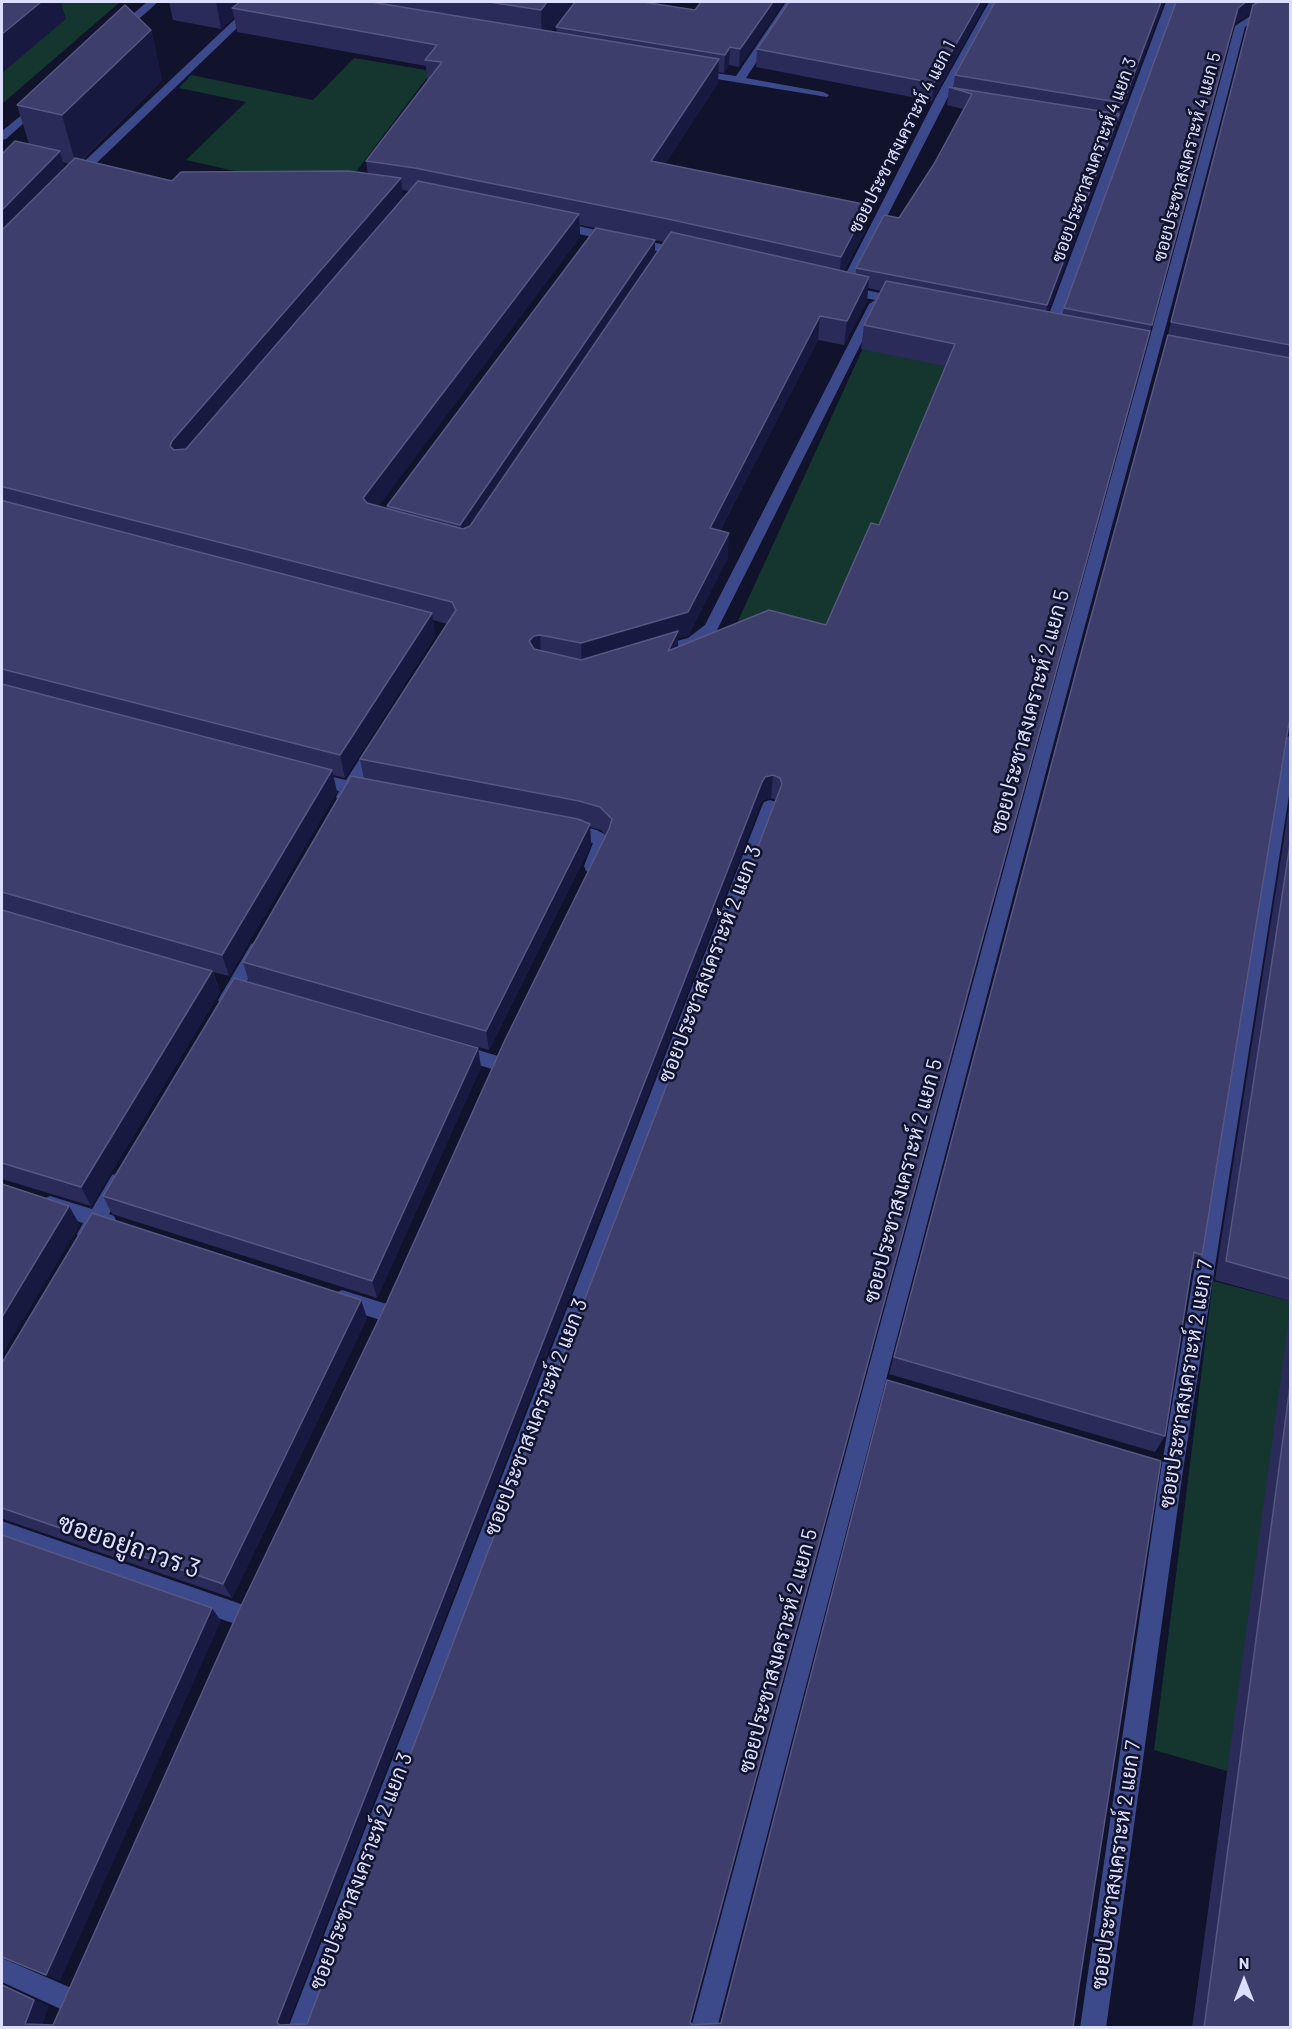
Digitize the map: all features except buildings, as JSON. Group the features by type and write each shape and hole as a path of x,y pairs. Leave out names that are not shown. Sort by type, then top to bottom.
{"street":[{"path":"108,41 153,2"},
{"path":"65,187 259,2"},
{"path":"739,80 791,2"},
{"name":"ซอยประชาสงเคราะห์ 4 แยก 1","path":"879,297 838,288 948,98 994,2"},
{"name":"ซอยประชาสงเคราะห์ 4 แยก 3","path":"1050,330 1119,127 1171,2"},
{"name":"ซอยประชาสงเคราะห์ 4 แยก 5","path":"1155,349 1240,26 1253,17 1290,19"},
{"path":"682,71 823,94"},
{"path":"2,137 46,97"},
{"path":"538,221 589,238 663,254 701,257"},
{"path":"641,657 693,642 711,628 879,297 913,304"},
{"name":"ซอยประชาสงเคราะห์ 2 แยก 5","path":"704,2028 1059,691 1155,349"},
{"path":"338,808 381,740"},
{"name":"ซอยประชาสงเคราะห์ 2 แยก 7","path":"1093,2028 1172,1470 1290,742"},
{"path":"294,774 384,795"},
{"name":"ซอยประชาสงเคราะห์ 2 แยก 3","path":"300,2028 770,806"},
{"path":"546,826 594,836 602,842 585,879"},
{"path":"216,1018 263,938"},
{"path":"212,982 257,995"},
{"path":"485,1084 506,1040"},
{"path":"438,1046 495,1062"},
{"path":"78,1249 126,1169"},
{"path":"33,1199 129,1230"},
{"path":"372,1334 393,1290"},
{"path":"328,1294 383,1312"},
{"path":"874,1382 897,1389"},
{"path":"1149,1463 1172,1470"},
{"name":"ซอยอยู่ถาวร 3","path":"2,1532 238,1614"},
{"path":"228,1636 248,1593"},
{"path":"2,1970 67,1998"}],"green space":[{"path":"2,2 120,2 2,104"},
{"path":"354,58 432,71 346,185 239,172 186,160 246,102 179,88 191,75 313,100"},
{"path":"863,348 977,367 840,660 733,632"},
{"path":"1213,1281 1290,1301 1290,1734 1286,1788 1154,1750"}]}
